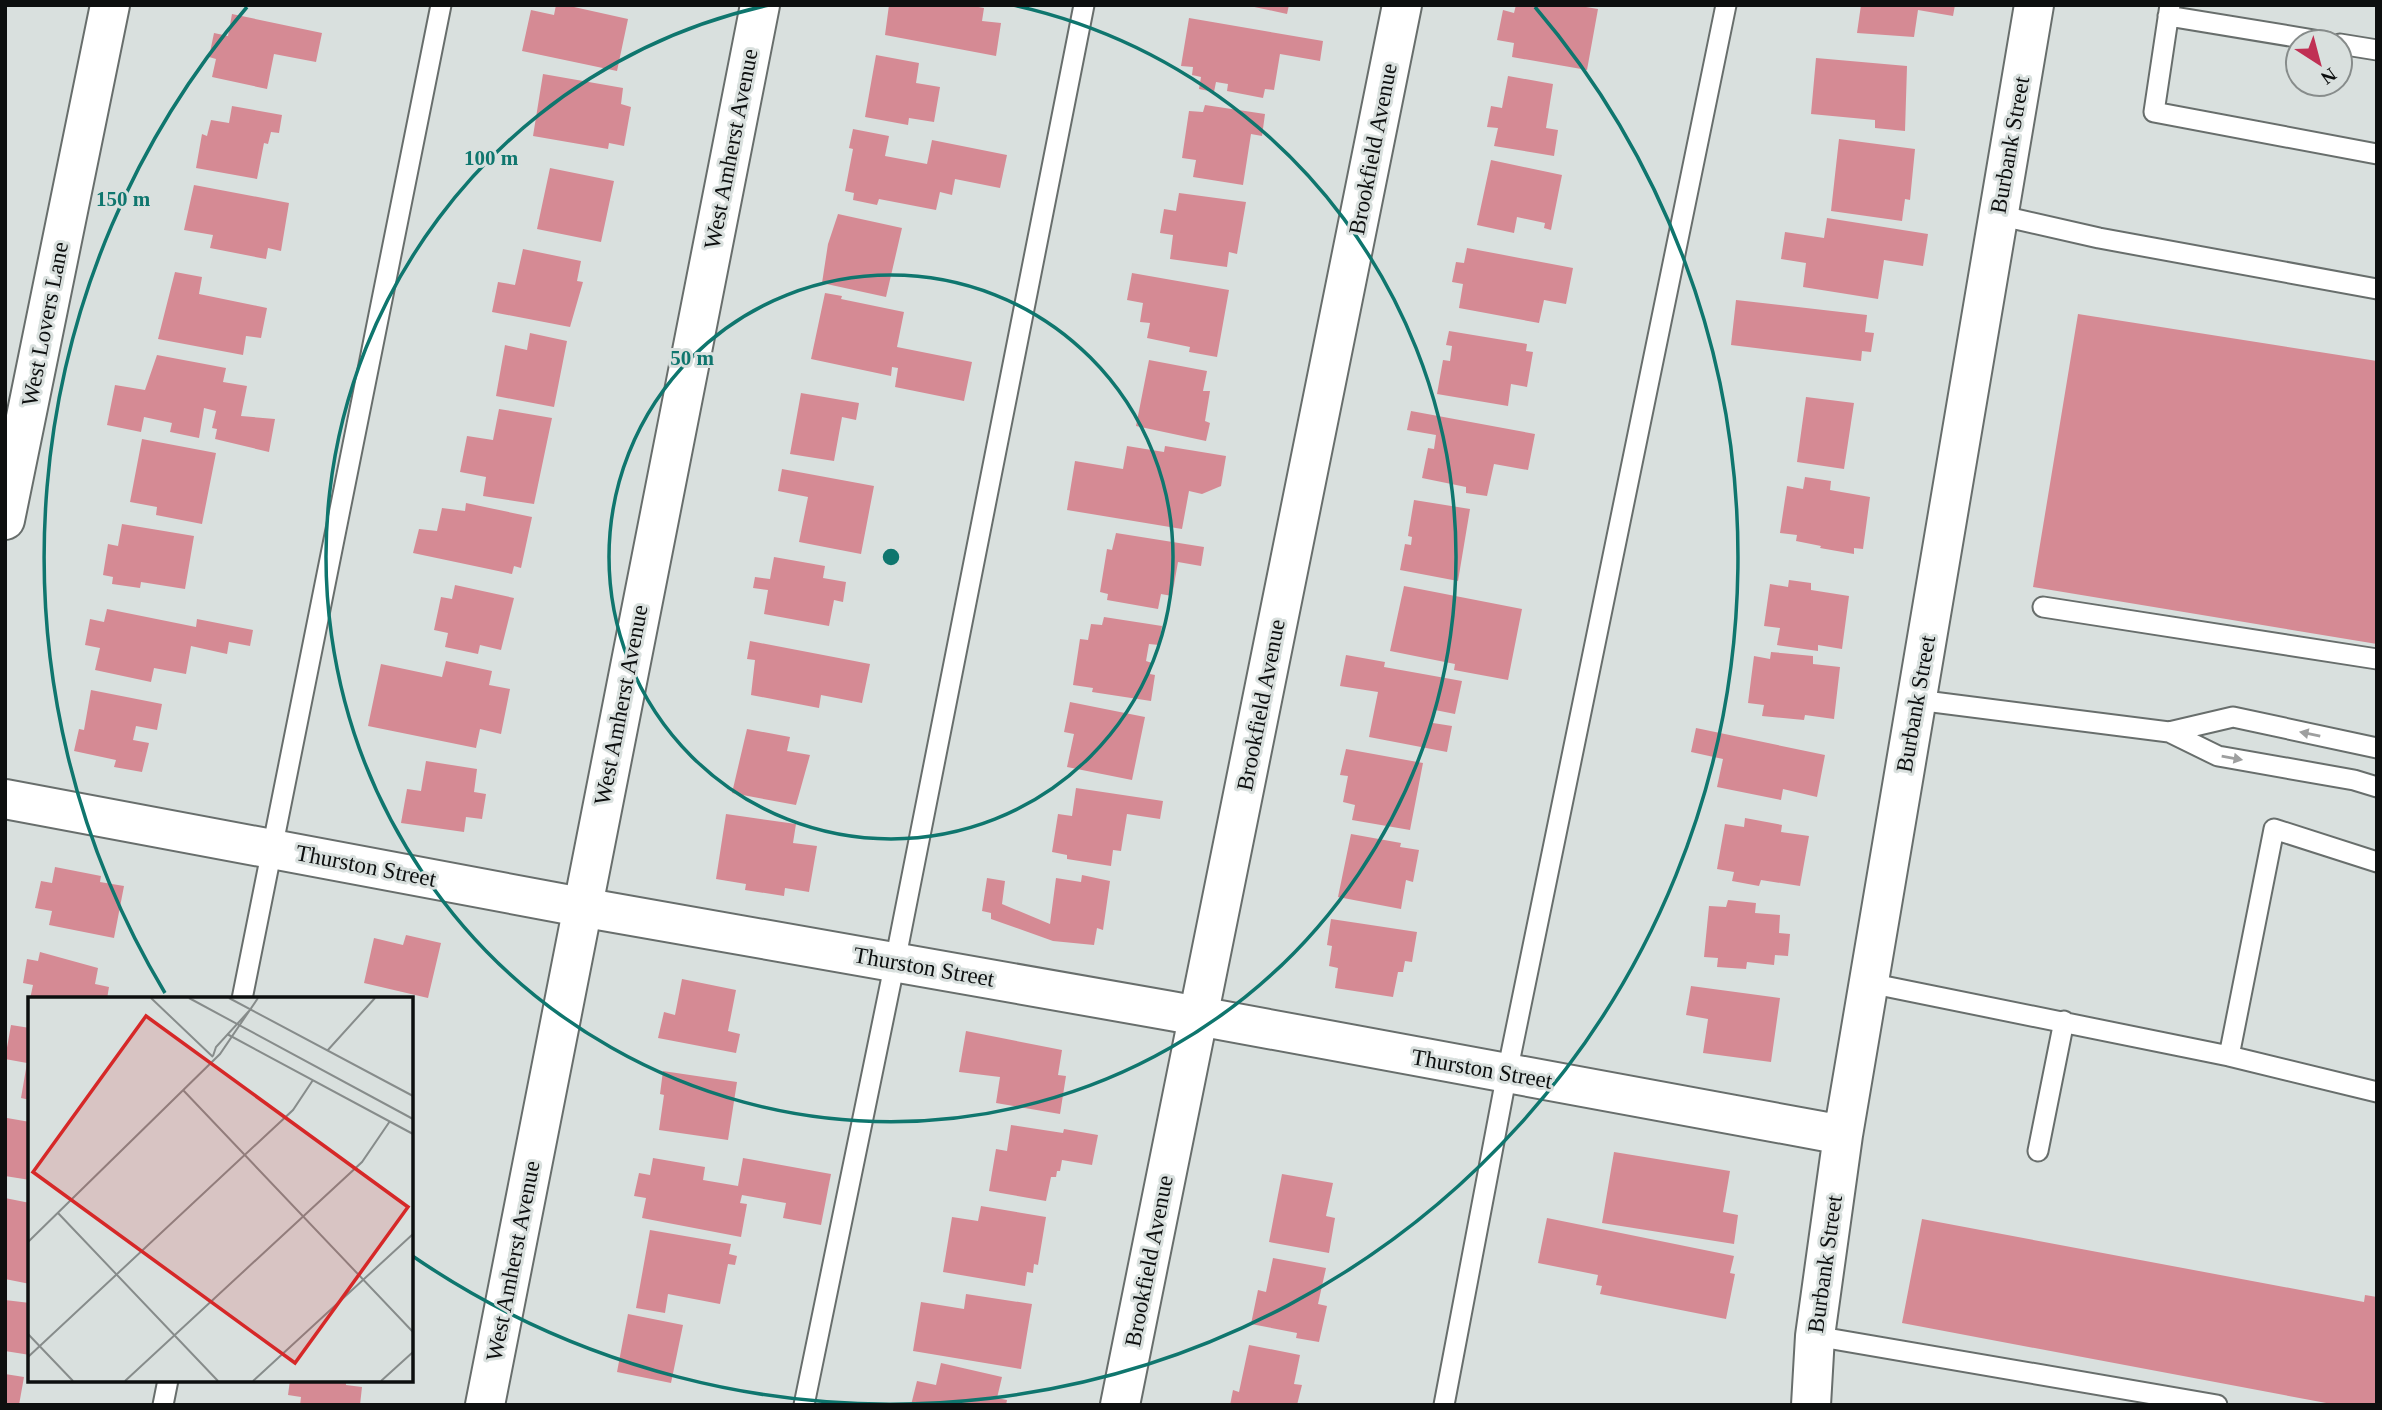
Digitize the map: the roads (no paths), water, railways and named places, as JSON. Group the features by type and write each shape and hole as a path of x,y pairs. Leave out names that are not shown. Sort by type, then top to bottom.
{"street":[{"name":"West Lovers Lane","path":"5,520 110,5"},
{"name":"West Amherst Avenue","path":"485,1405 760,5"},
{"name":"Brookfield Avenue","path":"1120,1405 1402,5"},
{"name":"Burbank Street","path":"1811,1405 1815,1336 1843,1135 2034,5"},
{"name":"Thurston Street","path":"5,799 581,907 1197,1016 1843,1135"}],"lane":[{"path":"242,997 441,5"},
{"path":"804,1405 895,962 1084,5"},
{"path":"1444,1405 1507,1073 1726,5"},
{"path":"2284,34 2169,11 2154,112 2377,154"},
{"path":"2354,46 2377,50"},
{"path":"1998,215 2099,239 2377,289"},
{"path":"2043,607 2377,659"},
{"path":"1917,700 2169,732 2218,756 2354,780 2377,787"},
{"path":"2169,732 2233,717 2377,748"},
{"path":"2229,1056 2274,829 2377,862"},
{"path":"1869,983 2229,1056 2377,1092"},
{"path":"2038,1151 2064,1021"},
{"path":"1815,1336 2217,1405"},
{"path":"163,1405 168,1382"}]}
